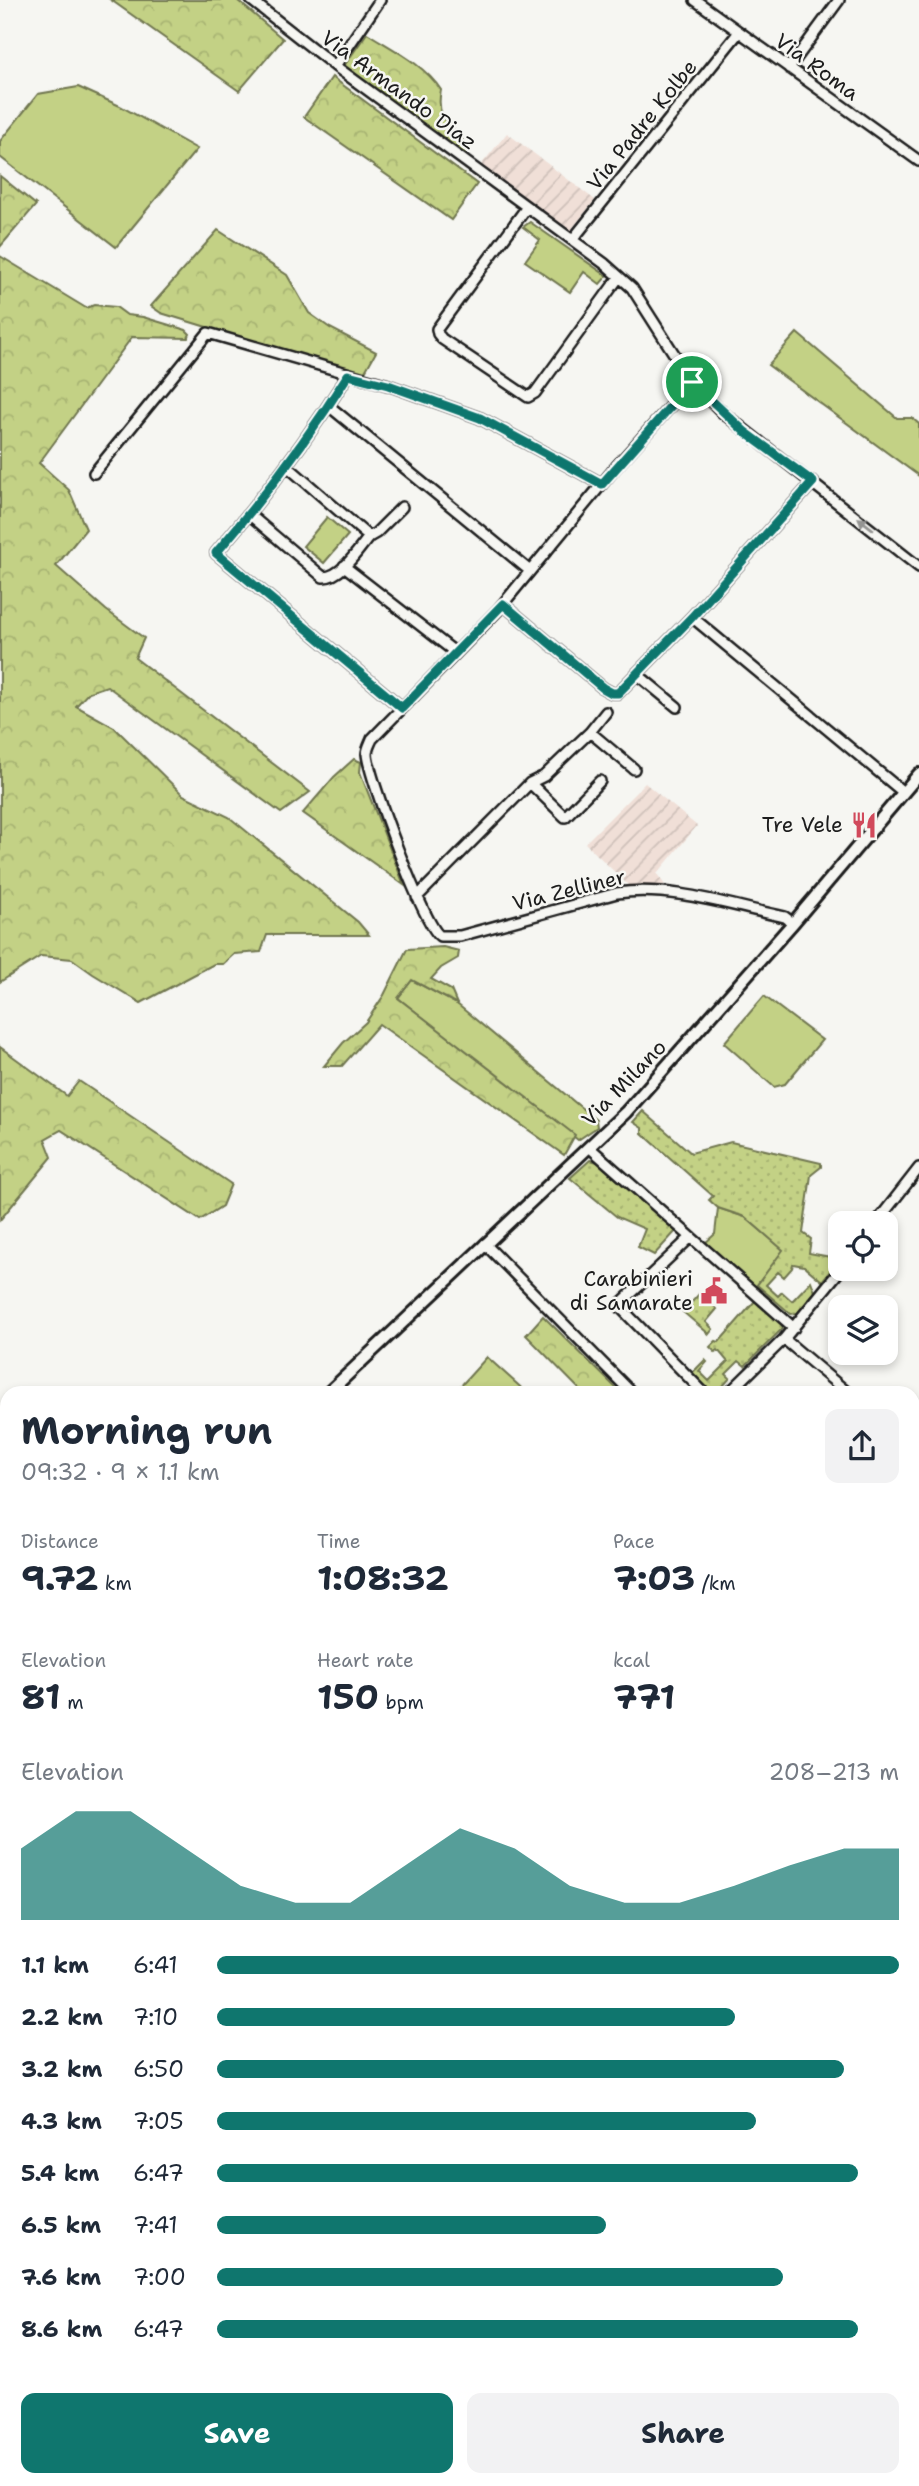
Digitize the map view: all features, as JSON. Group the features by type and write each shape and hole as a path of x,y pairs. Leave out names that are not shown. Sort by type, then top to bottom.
{"street":[{"name":"Via Armando Diaz","path":"251,0 335,66 573,239 619,277 638,298 692,382 745,432 813,482 919,567"},
{"path":"335,66 380,0"},
{"name":"Via Roma","path":"695,0 919,162"},
{"path":"789,68 839,0"},
{"name":"Via Padre Kolbe","path":"573,239 738,32"},
{"path":"527,206 437,329 442,339 528,397 535,393 619,277"},
{"path":"94,473 208,333 388,385 480,418 602,484"},
{"path":"348,375 286,466 216,553 402,708"},
{"path":"606,712 590,732 544,776 530,783 417,897 375,786 367,755 372,739 503,604 602,484 692,382"},
{"path":"329,406 530,570"},
{"path":"286,466 369,537"},
{"path":"503,604 603,688 618,693 692,617 813,482"},
{"path":"250,514 323,578 329,578 402,507"},
{"path":"344,566 456,653"},
{"path":"692,617 903,793"},
{"path":"637,674 677,707"},
{"path":"590,732 634,769"},
{"name":"Via Milano","path":"335,1386 589,1147 664,1072 919,774"},
{"path":"530,783 565,817 600,781"},
{"name":"Via Zelliner","path":"417,897 436,934 445,938 637,890 700,898 785,917 793,923"},
{"path":"589,1147 794,1328"},
{"path":"885,1211 919,1168"},
{"path":"691,1237 621,1303 621,1308 697,1386"},
{"path":"485,1244 625,1386"},
{"path":"737,1386 785,1339 831,1281"},
{"path":"785,1339 840,1386"}],"shaded area":[{"path":"507,133 595,200 570,231 481,165"},
{"path":"645,783 697,826 657,874 665,885 629,886 585,843"}],"green space":[{"path":"111,0 237,0 283,39 239,91"},
{"path":"367,33 407,58 434,81 441,90 442,114 462,138 465,156 344,66"},
{"path":"332,77 477,184 451,220 304,117"},
{"path":"78,87 120,106 197,149 116,247 0,157 0,141 38,94"},
{"path":"0,176 36,205 0,247"},
{"path":"530,222 607,276 600,284 584,272 570,292 525,261 540,240 523,227"},
{"path":"218,230 287,275 309,313 330,328 376,352 363,375 161,313 151,306"},
{"path":"0,256 86,308 94,305 116,307 127,315 143,317 186,330 190,334 188,338 132,337 39,463 69,490 86,529 56,566 106,610 144,638 135,658 310,792 281,813 107,686 89,692 76,706 114,727 183,795 229,817 358,922 369,935 267,935 261,952 234,954 223,964 214,964 141,1003 72,959 41,956 0,982"},
{"path":"797,333 897,418 912,418 919,424 919,476 768,365"},
{"path":"327,517 348,535 324,563 303,546"},
{"path":"354,759 361,762 360,772 404,885 303,813 334,777"},
{"path":"443,947 459,951 458,958 441,968 431,979 451,990 457,1004 412,980 398,998 575,1135 564,1155 379,1024 342,1066 324,1066 343,1043 366,1022 384,995 407,949"},
{"path":"412,980 457,1004 596,1120 597,1127 578,1140 398,998"},
{"path":"764,996 822,1040 785,1084 774,1087 724,1043"},
{"path":"0,1047 67,1096 79,1081 231,1184 222,1206 200,1220 61,1130 45,1139 52,1157 0,1220"},
{"path":"643,1111 691,1153 731,1142 821,1163 821,1167 811,1175 803,1233 811,1239 809,1253 828,1257 828,1274 822,1281 804,1266 793,1264 784,1277 778,1272 766,1285 778,1296 782,1292 792,1301 811,1281 815,1292 798,1313 791,1314 757,1285 783,1250 745,1217 718,1208 709,1200 713,1196 633,1122"},
{"path":"590,1160 598,1162 676,1231 654,1255 638,1247 645,1229 617,1217 570,1178"},
{"path":"718,1208 745,1217 784,1250 756,1290 704,1244 715,1234"},
{"path":"700,1293 717,1309 706,1322 713,1329 709,1334 683,1312"},
{"path":"755,1301 782,1324 783,1328 745,1366 739,1361 726,1374 730,1378 723,1386 705,1386 692,1373 705,1360 707,1362 699,1371 709,1381 728,1362 718,1350 715,1352 710,1347 716,1341 719,1342"},
{"path":"543,1316 614,1386 576,1386 526,1335"},
{"path":"487,1357 519,1386 461,1386"}],"place":[{"name":"Tre Vele","path":"864,825"},
{"name":"Carabinieri di Samarate","path":"714,1291"}],"route":[{"path":"348,375 388,385 480,418 602,484 692,382 745,432 813,482 692,617 618,693 603,688 503,604 402,708 216,553 250,514 329,406 348,375"}]}
